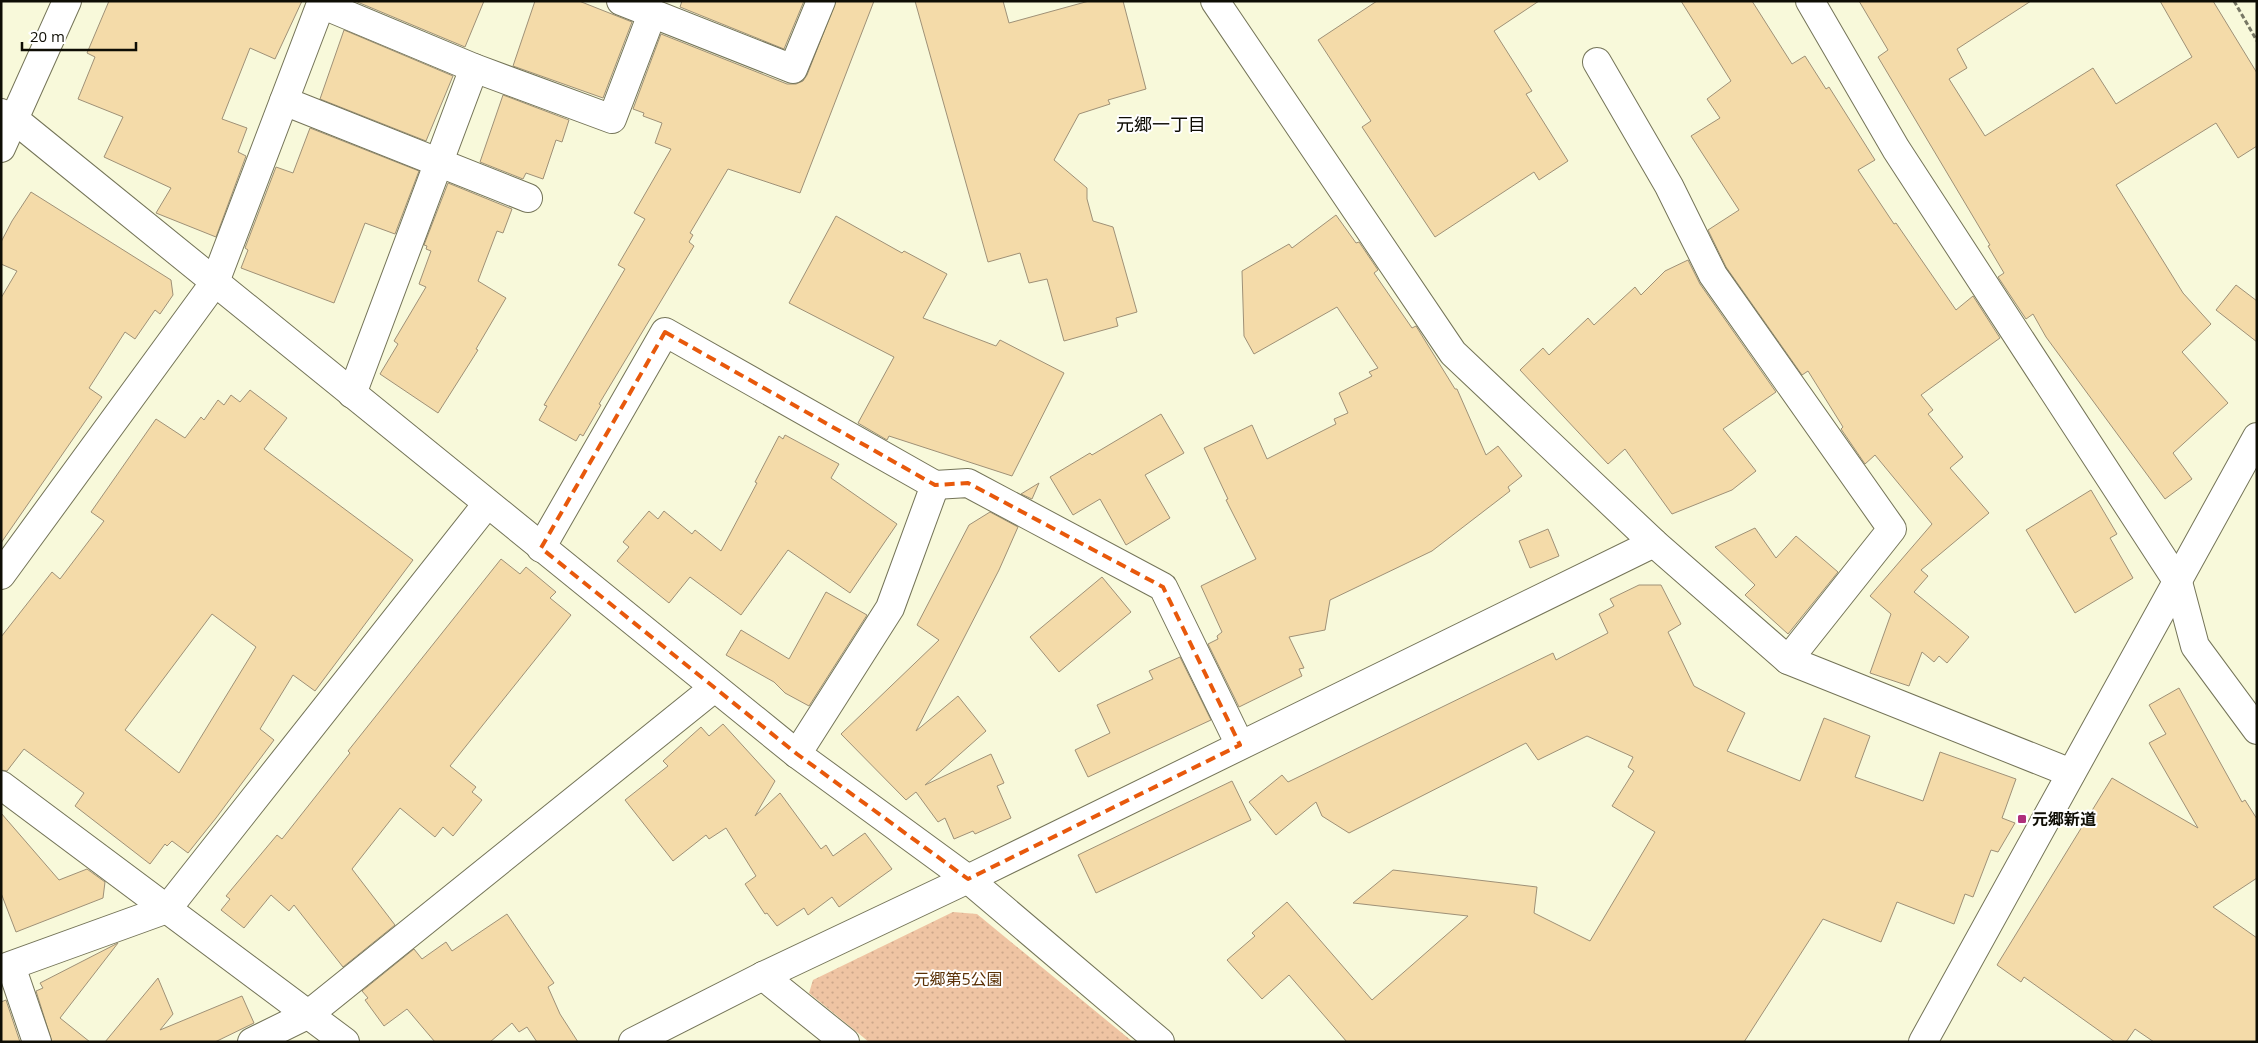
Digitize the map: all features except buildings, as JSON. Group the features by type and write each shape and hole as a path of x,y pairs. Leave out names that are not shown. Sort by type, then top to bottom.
{"street":[{"path":"1,148 8,116 67,1"},
{"path":"621,1 793,69 821,1"},
{"path":"1215,1 1452,353 1654,543 1788,660 2071,773"},
{"path":"1810,1 1896,149 2178,582 2195,646 2257,730"},
{"path":"1,575 215,282 321,3 474,68 612,119 652,14"},
{"path":"1597,62 1669,186 1713,275 1892,529 1788,660"},
{"path":"352,394 474,68"},
{"path":"284,101 528,198"},
{"path":"8,116 714,688 797,754 968,880 1160,1042"},
{"path":"541,548 665,332 935,485 968,483 1163,587 1240,745"},
{"path":"1923,1042 2257,437"},
{"path":"797,754 890,608 935,485"},
{"path":"37,1042 6,967 167,909 487,504"},
{"path":"633,1042 763,976 968,880 1654,543"},
{"path":"252,1042 309,1014 714,688"},
{"path":"1,785 346,1042"},
{"path":"763,976 845,1042"}],"path":[{"path":"2234,1 2257,42"}],"highlighted area":[{"path":"665,332 935,485 968,483 1163,587 1240,745 968,879 797,754 541,548"}],"green space":[{"name":"元郷第5公園","path":"953,912 977,914 1133,1042 869,1042 809,993 813,980"}],"place":[{"name":"元郷新道","path":"2022,819"}],"district":[{"name":"元郷一丁目","path":"1161,125"}]}
